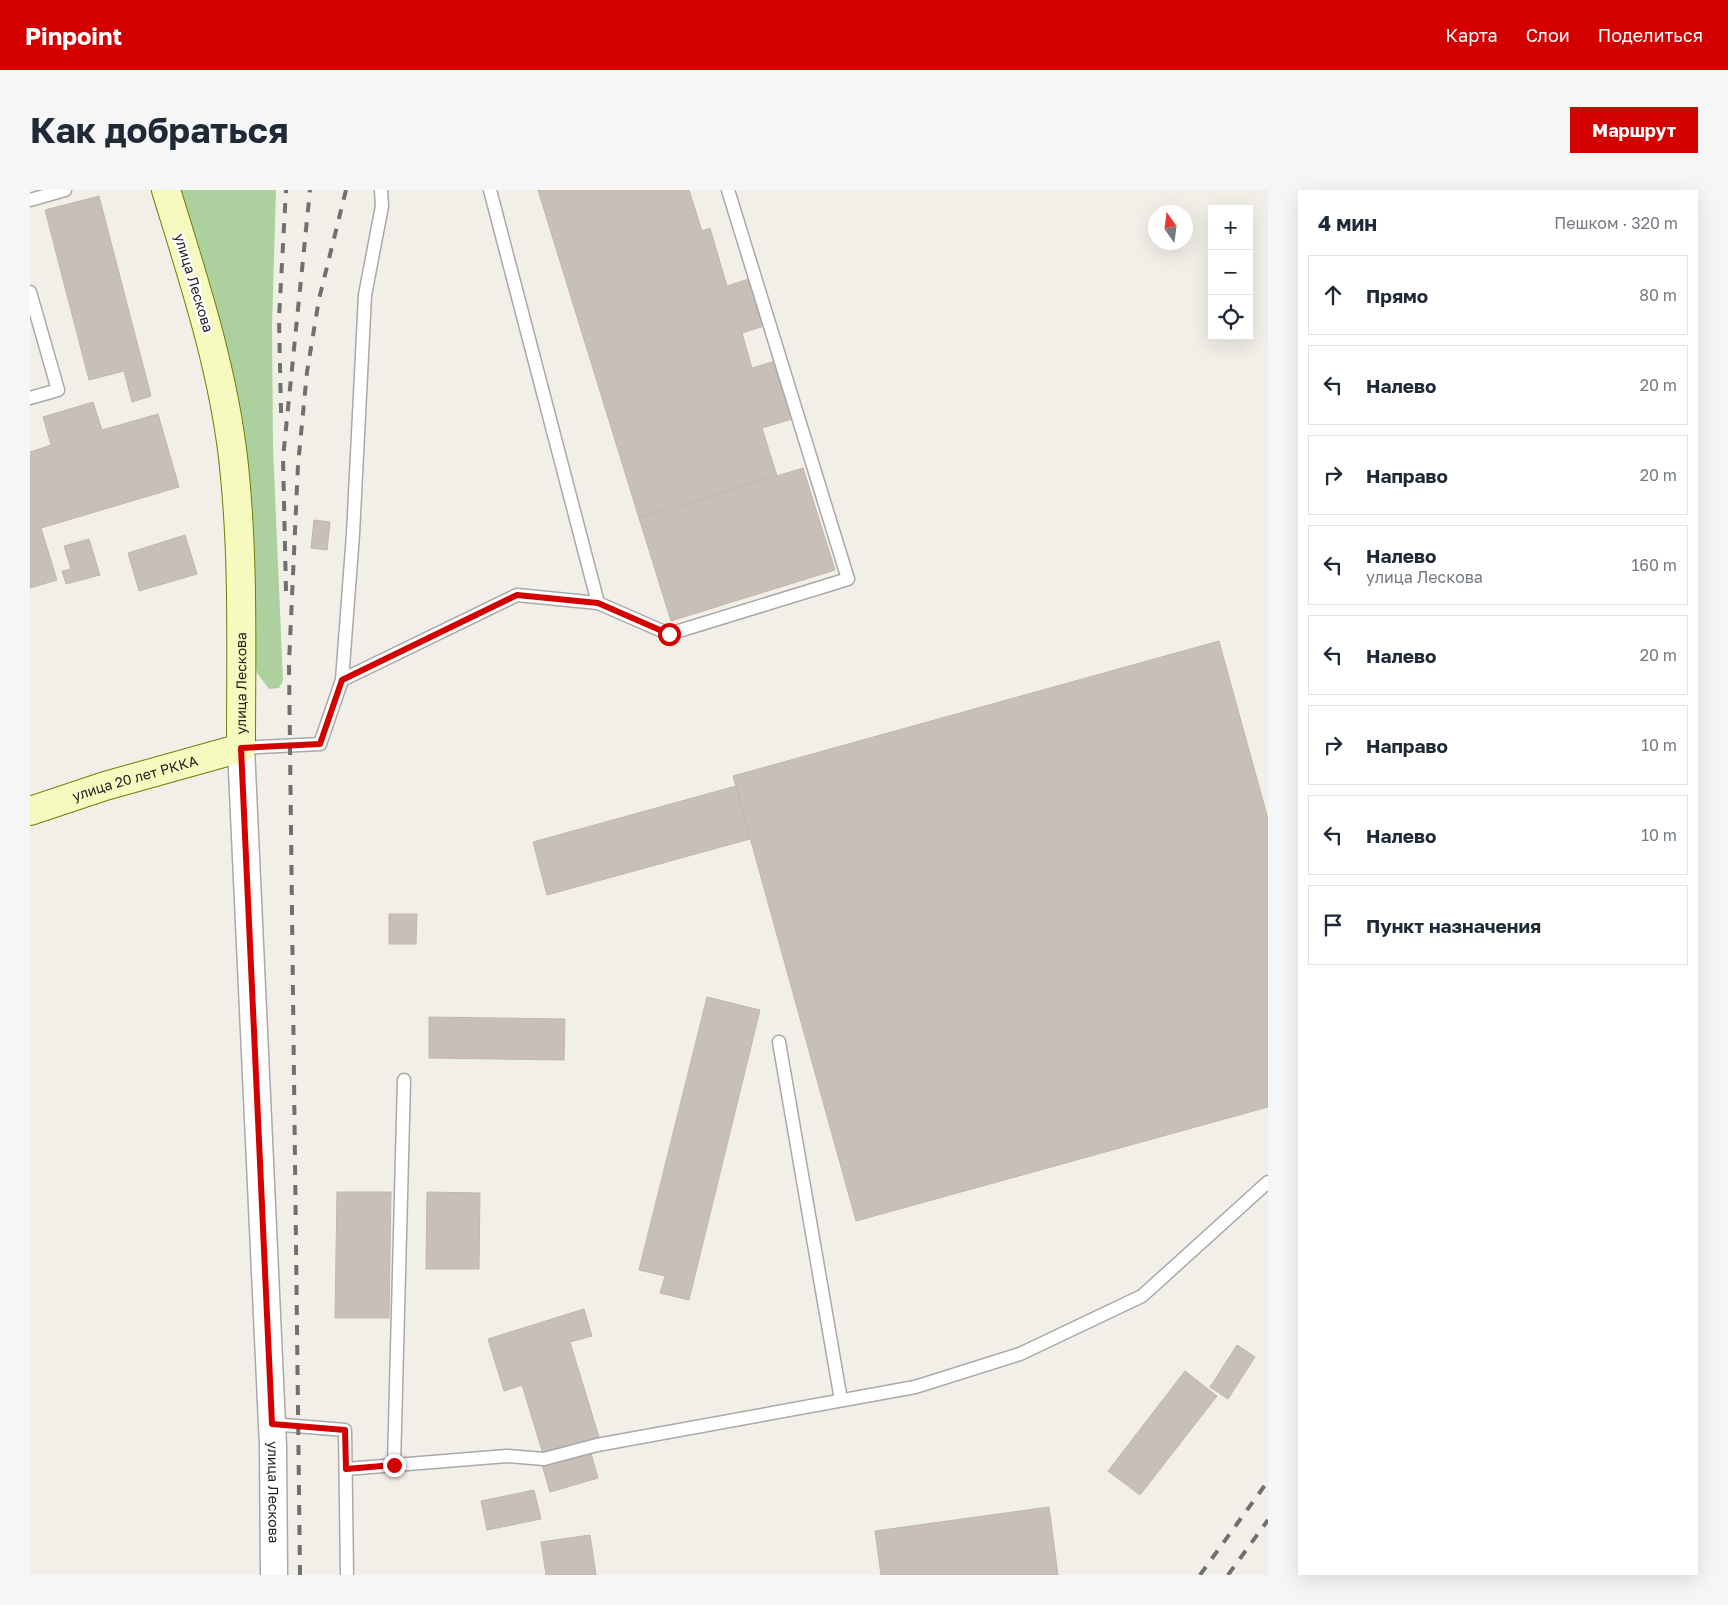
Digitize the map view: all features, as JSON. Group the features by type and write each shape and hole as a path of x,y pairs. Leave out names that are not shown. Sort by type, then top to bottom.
{"main road":[{"name":"улица Лескова","path":"166,190 205,315 219,375 233,457 240,556 241,748"},
{"name":"улица 20 лет РККА","path":"30,811 105,786 241,748"}],"street":[{"name":"улица Лескова","path":"241,748 272,1424 274,1575"}],"lane":[{"path":"30,200 65,190"},
{"path":"241,748 320,744 342,680 365,295 382,206 381,190"},
{"path":"490,190 598,603"},
{"path":"342,680 517,595 598,603 669,634 848,579 728,190"},
{"path":"30,292 58,390 30,398"},
{"path":"779,1042 841,1400"},
{"path":"394,1465 404,1080"},
{"path":"346,1469 507,1456 544,1459 597,1445 915,1387 1020,1354 1142,1296 1268,1182"},
{"path":"272,1424 345,1430 347,1575"}],"green space":[{"path":"175,190 276,190 272,326 273,447 283,681 279,688 269,689 257,673 251,650 249,609"}],"building":[{"path":"538,190 689,190 702,231 710,228 727,286 749,279 764,326 742,333 752,368 775,361 792,419 762,428 777,476 639,518"},
{"path":"99,196 151,396 132,402 124,371 89,380 45,210"},
{"path":"93,402 102,430 158,414 179,487 41,528 57,580 30,588 30,452 51,445 43,417"},
{"path":"803,468 835,570 671,621 639,518"},
{"path":"314,520 330,522 327,550 311,548"},
{"path":"185,535 197,574 139,591 128,553"},
{"path":"89,539 100,575 66,584 62,571 71,569 64,546"},
{"path":"1219,641 1268,819 1268,1107 856,1221 733,776"},
{"path":"736,786 750,839 547,895 533,842"},
{"path":"389,914 417,914 416,944 389,944"},
{"path":"707,997 760,1010 689,1300 660,1293 665,1276 639,1270"},
{"path":"429,1017 565,1019 564,1060 429,1058"},
{"path":"337,1192 391,1192 389,1318 335,1318"},
{"path":"427,1192 480,1193 479,1269 426,1269"},
{"path":"584,1309 592,1336 570,1342 599,1437 543,1454 522,1385 504,1391 488,1339"},
{"path":"1237,1345 1255,1357 1228,1399 1210,1387"},
{"path":"1185,1371 1217,1396 1140,1495 1108,1471"},
{"path":"590,1450 598,1478 550,1492 542,1465"},
{"path":"534,1490 541,1519 487,1530 481,1501"},
{"path":"1049,1507 1058,1575 881,1575 875,1531"},
{"path":"590,1535 596,1575 546,1575 541,1542"}],"railway":[{"path":"281,413 279,318 286,190"},
{"path":"286,591 283,458 310,190"},
{"path":"300,1575 289,663 298,465 307,372 319,299 346,190"},
{"path":"1200,1575 1268,1481"},
{"path":"1228,1575 1268,1520"}],"route":[{"path":"394,1465 346,1469 345,1430 272,1424 248,861 241,748 320,744 342,680 517,595 598,603 669,634"}]}
